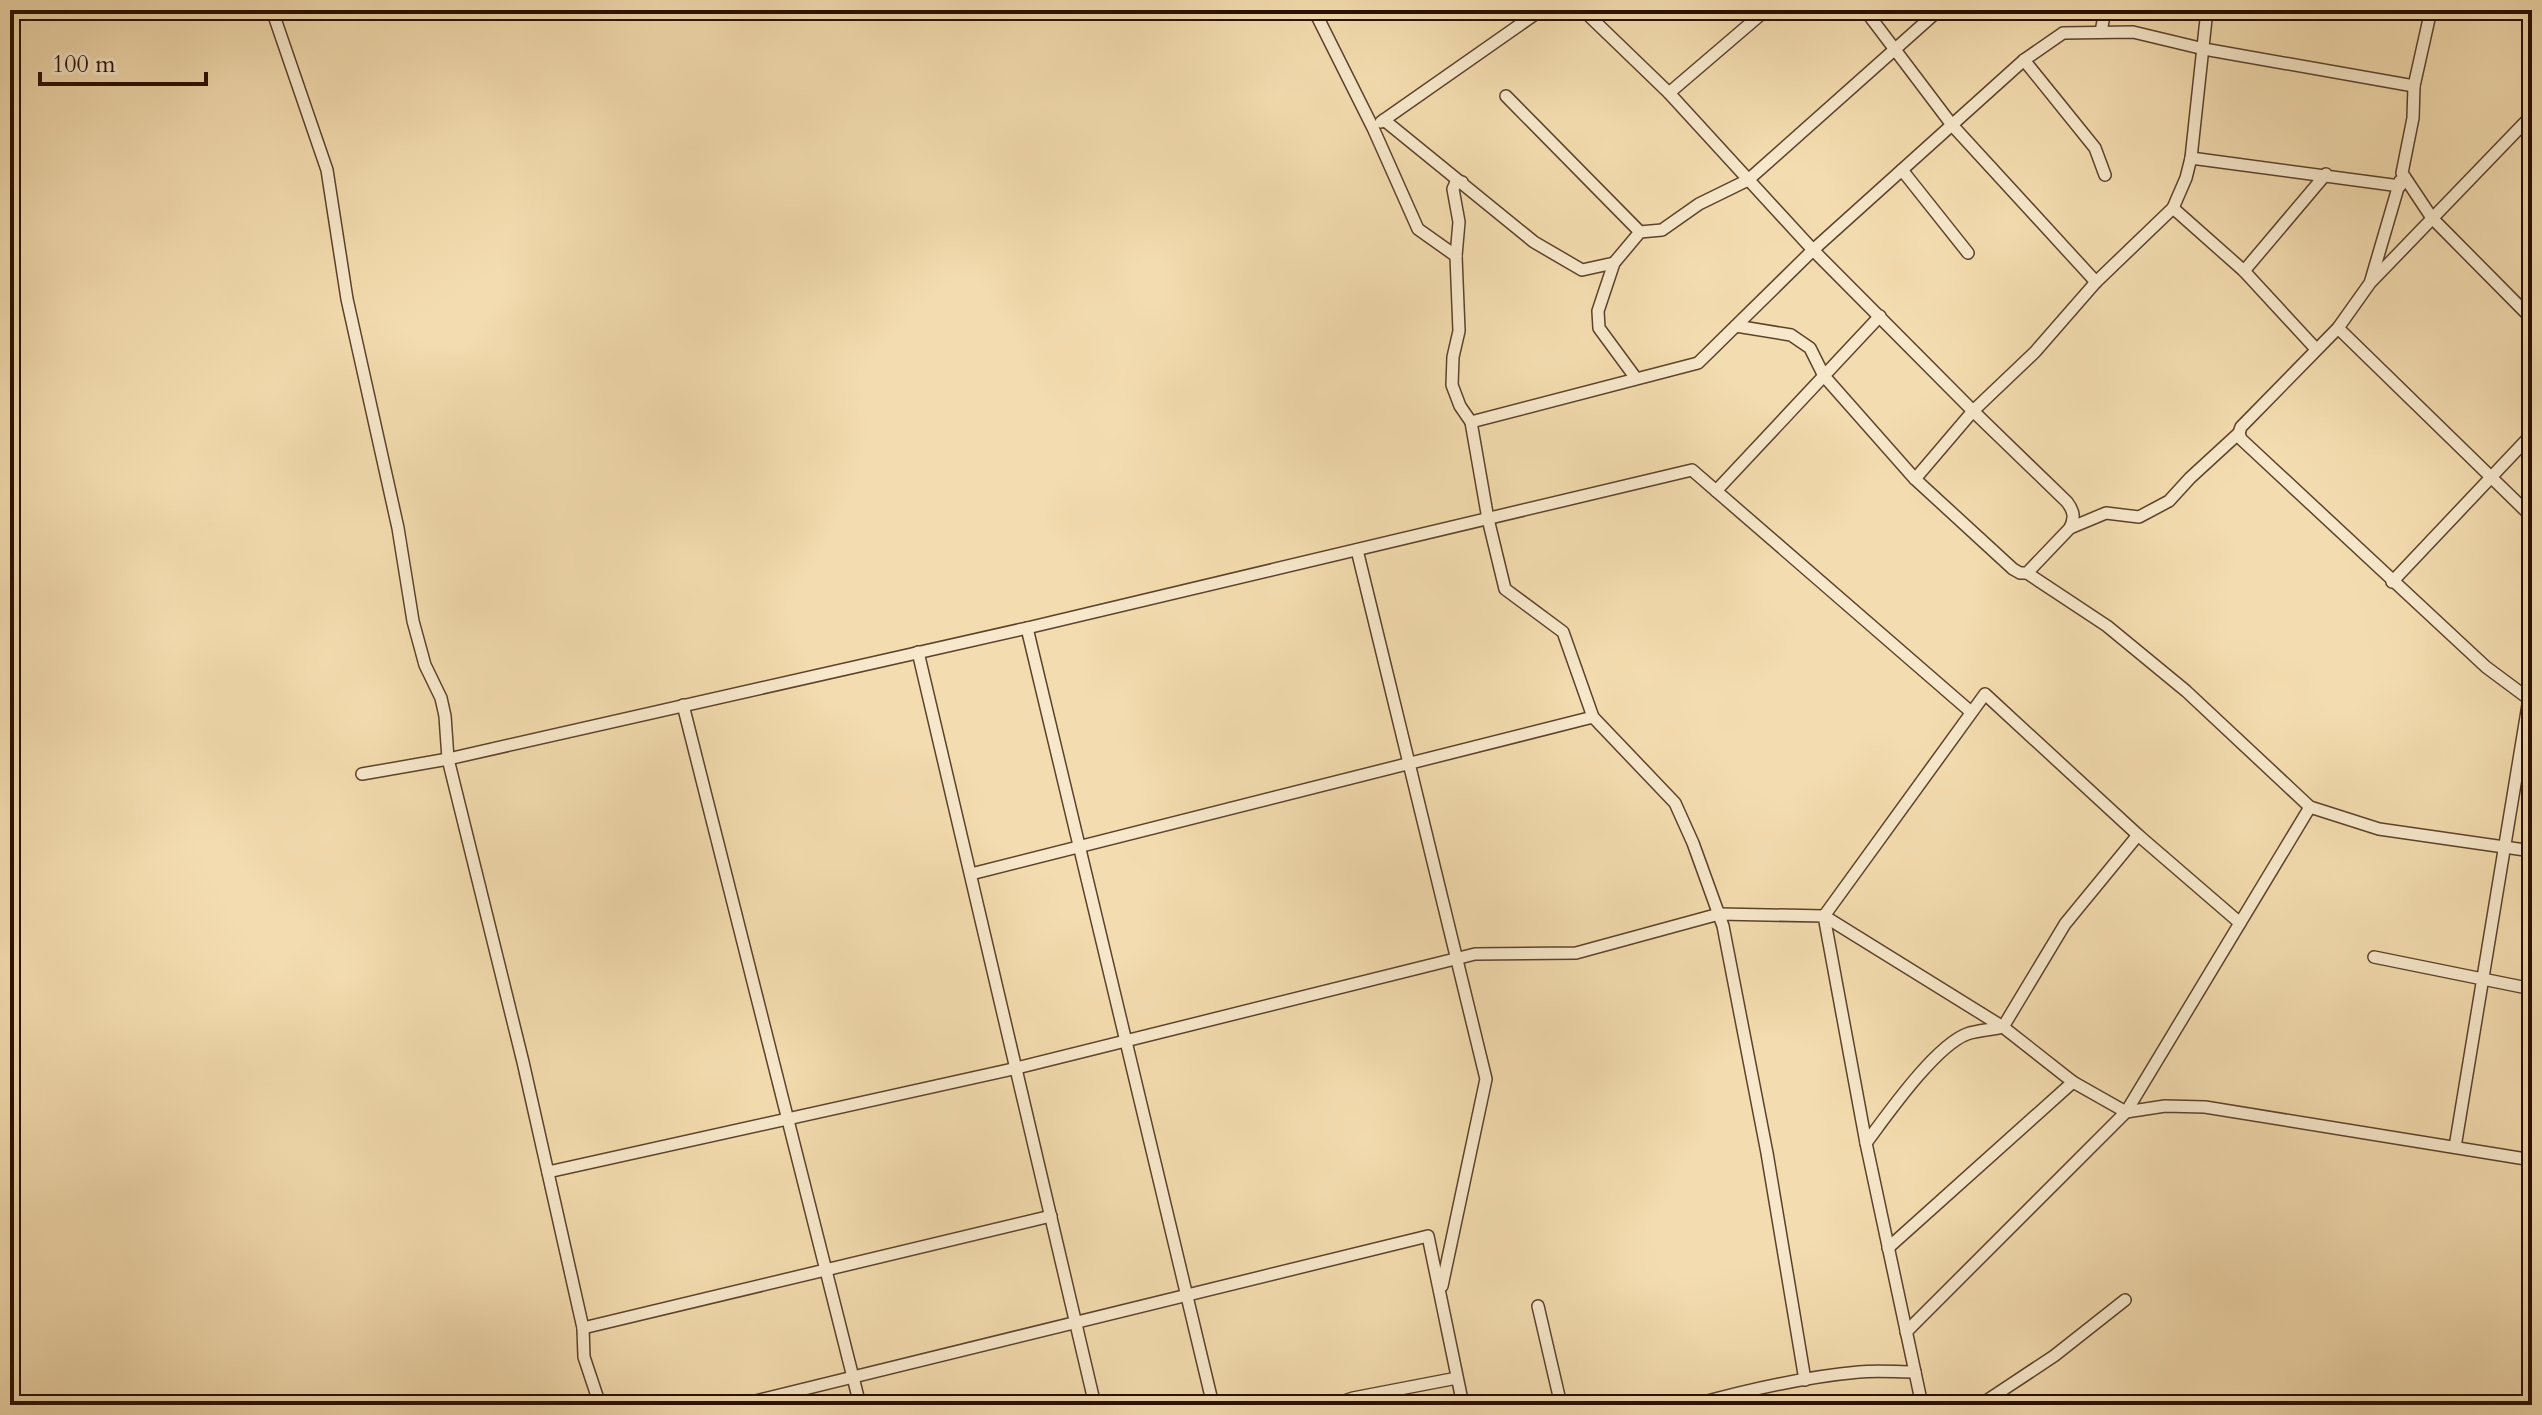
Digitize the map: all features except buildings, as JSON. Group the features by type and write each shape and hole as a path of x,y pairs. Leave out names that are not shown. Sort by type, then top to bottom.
{"street":[{"path":"272,10 327,170 347,299 398,528 413,621 425,665 441,698 448,759 548,1172 583,1328 584,1357 600,1405"},
{"path":"1314,10 1373,128 1418,229 1456,256"},
{"path":"1373,128 1541,10"},
{"path":"1583,10 1669,93 1813,250 2067,502 2073,510 2074,520 2070,528 2027,573"},
{"path":"1669,93 1766,10"},
{"path":"1865,10 1952,125 2096,282"},
{"path":"1635,377 1599,328 1598,311 1614,263 1640,232 1662,230 1699,204 1748,180 1939,10"},
{"path":"2101,32 2105,10"},
{"path":"1915,479 1973,411 2035,352 2096,282 2173,208 2191,158 2207,10"},
{"path":"2370,283 2400,186 2413,118 2414,86 2431,10"},
{"path":"1471,422 1698,363 1813,250 2024,60 2063,33 2133,32 2204,49 2414,86"},
{"path":"2024,60 2095,148 2105,175"},
{"path":"1506,96 1640,232"},
{"path":"2070,528 2098,514 2133,518 2169,501 2239,433 2241,427 2338,328 2370,283 2532,115"},
{"path":"1384,120 1534,242 1582,270 1614,263"},
{"path":"2191,158 2400,186"},
{"path":"1902,170 1968,253"},
{"path":"2402,173 2432,218 2532,319"},
{"path":"2244,271 2326,174"},
{"path":"1462,182 1456,182 1453,189 1459,222 1456,256 1459,331 1453,357 1452,385 1460,406 1471,422 1488,519 1505,589 1563,632 1593,717 1675,803 1719,914 1767,1153 1805,1380"},
{"path":"2173,208 2244,271 2316,349"},
{"path":"1716,491 1880,316"},
{"path":"1736,326 1791,335 1810,348 1824,376 1915,479 2013,569 2027,573 2107,626 2186,691 2310,807 2379,829 2532,851"},
{"path":"2338,328 2532,517"},
{"path":"2239,433 2241,439 2392,582 2486,667 2530,698 2455,1147"},
{"path":"2392,582 2532,434"},
{"path":"362,774 448,759 1027,628 1692,470 1971,712"},
{"path":"1357,550 1486,1079 1441,1291"},
{"path":"1027,628 1213,1405"},
{"path":"918,652 1095,1405"},
{"path":"1922,1405 1866,1143 1824,916 1985,694 2138,835 2240,923"},
{"path":"683,705 860,1405"},
{"path":"971,874 1593,717"},
{"path":"1906,1332 2126,1112 2310,807"},
{"path":"1866,1143 1900,1097 1946,1048 1966,1034 2003,1027 2065,924 2138,835"},
{"path":"548,1172 1017,1068 1456,958 1475,954 1576,953 1719,914 1824,916 2003,1027 2073,1082 2126,1112 2165,1106 2205,1107 2532,1160"},
{"path":"2374,957 2532,989"},
{"path":"1888,1248 2073,1082"},
{"path":"583,1328 1051,1216"},
{"path":"739,1405 780,1400 853,1377 1428,1236 1463,1405"},
{"path":"1980,1405 2000,1400 2125,1300"},
{"path":"1538,1306 1561,1405"},
{"path":"1693,1405 1805,1380 1860,1372 1915,1372"},
{"path":"1333,1405 1353,1398 1457,1378"}]}
